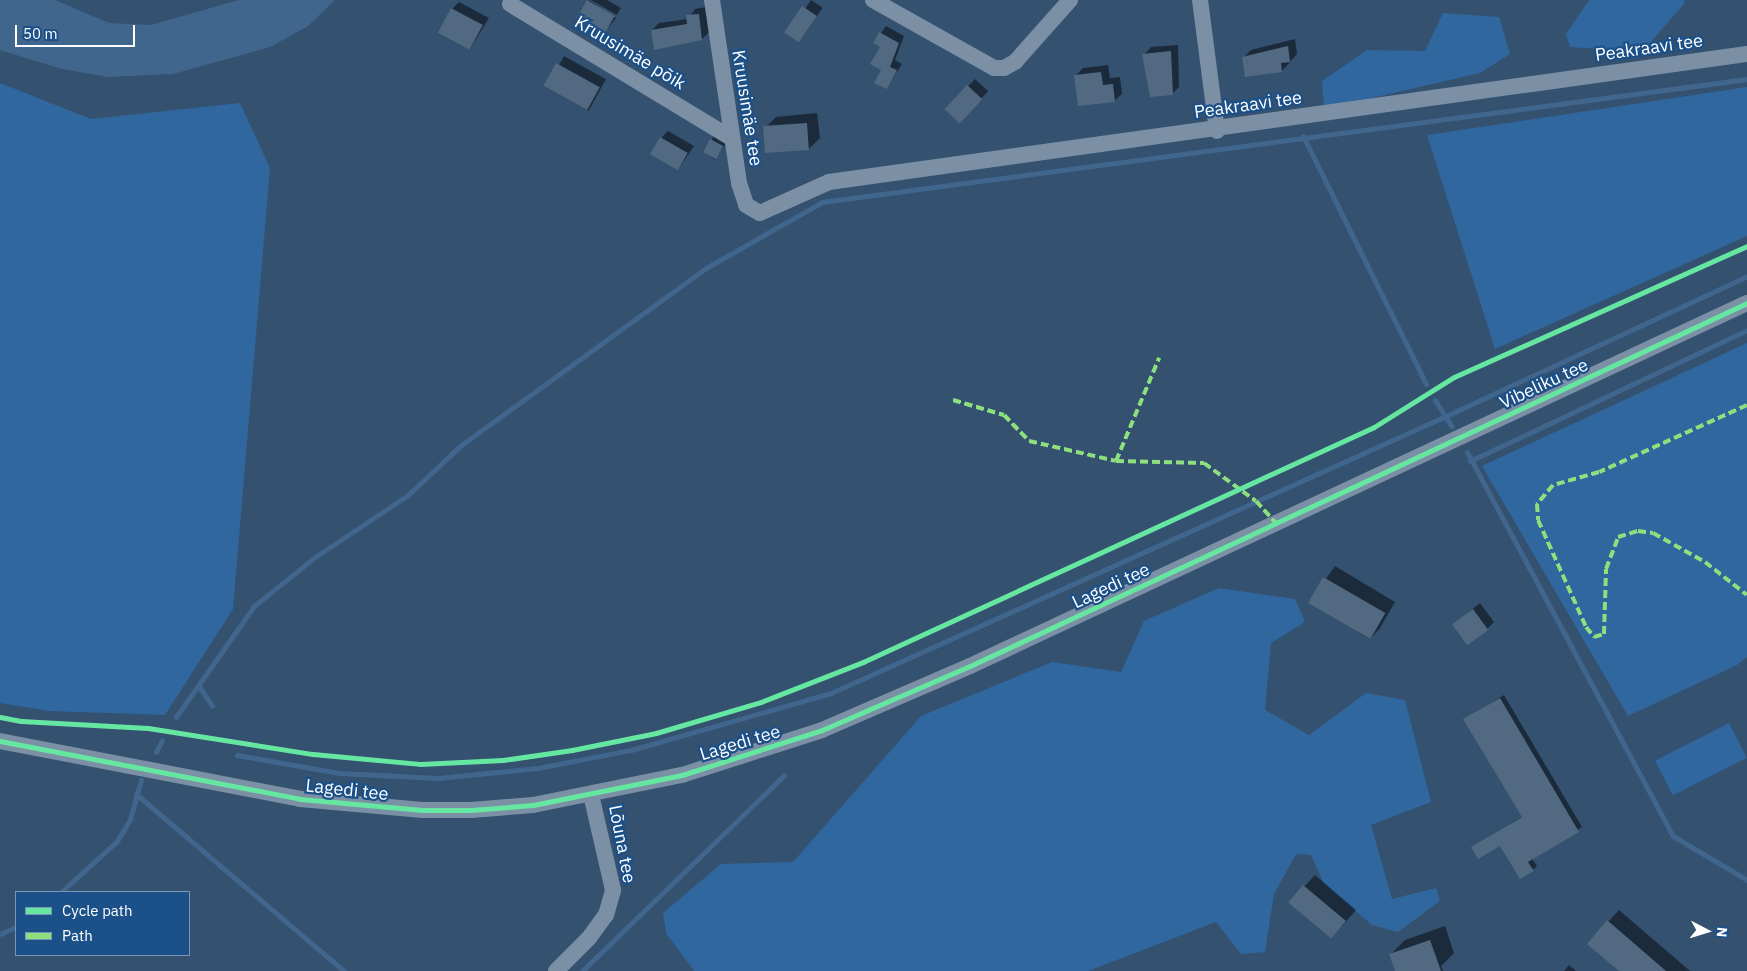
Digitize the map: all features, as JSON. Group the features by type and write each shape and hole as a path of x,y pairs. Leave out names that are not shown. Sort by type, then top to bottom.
{"street":[{"name":"Kruusimäe tee","path":"712,0 730,137 746,205 760,213"},
{"path":"872,0 994,68 1004,68 1015,62 1070,0"},
{"path":"1200,0 1217,131"},
{"name":"Kruusimäe põik","path":"510,4 730,137"},
{"name":"Peakraavi tee","path":"760,213 829,182 1217,131 1747,54"},
{"name":"Vibeliku tee","path":"1353,489 1747,304"},
{"name":"Lagedi tee","path":"0,741 300,799 356,806 470,810 591,795 748,756 822,730 970,666 1353,489"},
{"name":"Lõuna tee","path":"556,971 589,938 606,915 613,890 591,795"}],"shaded area":[{"path":"0,0 55,0 109,23 151,25 239,0 335,0 308,26 270,47 173,74 108,77 62,69 0,50"},
{"path":"1589,0 1684,0 1685,3 1642,52 1570,47 1566,34"},
{"path":"1443,13 1499,17 1510,54 1480,73 1324,109 1322,81 1367,50 1425,51"},
{"path":"0,83 91,119 240,103 270,168 233,609 165,715 49,711 0,703"},
{"path":"1747,87 1747,236 1495,349 1427,135"},
{"path":"1747,343 1747,657 1737,665 1628,716 1482,466"},
{"path":"1219,588 1295,599 1305,622 1271,643 1265,710 1309,735 1366,693 1405,700 1431,802 1371,825 1392,899 1436,888 1440,901 1398,932 1372,925 1324,884 1311,855 1296,854 1274,894 1265,952 1241,954 1216,922 1088,971 694,971 666,933 663,913 721,864 793,862 921,716 1052,662 1121,672 1144,621"},
{"path":"1729,723 1747,758 1673,795 1655,761"}],"building":[{"path":"587,0 615,16 604,34 576,18"},
{"path":"802,6 817,16 799,43 784,33"},
{"path":"451,8 483,25 470,50 438,33"},
{"path":"699,14 702,40 654,50 651,30 687,24 686,15"},
{"path":"879,32 899,43 890,67 897,70 887,89 874,83 881,70 870,64 880,47 873,43"},
{"path":"1288,46 1290,62 1281,63 1282,72 1245,77 1242,57"},
{"path":"1171,51 1173,95 1150,97 1142,54"},
{"path":"556,63 600,87 587,110 543,86"},
{"path":"1101,72 1103,85 1113,84 1115,102 1078,106 1074,75"},
{"path":"967,85 982,99 960,123 944,109"},
{"path":"807,123 809,150 765,153 763,126"},
{"path":"660,137 688,153 678,170 650,154"},
{"path":"710,139 723,146 716,159 703,152"},
{"path":"1323,577 1385,613 1370,639 1308,603"},
{"path":"1473,609 1488,630 1467,645 1452,624"},
{"path":"1500,698 1579,832 1528,862 1534,871 1520,879 1500,846 1478,859 1471,847 1522,817 1463,719"},
{"path":"1303,885 1346,921 1331,939 1288,903"},
{"path":"1607,920 1666,971 1619,971 1587,944"},
{"path":"1430,940 1441,971 1395,971 1389,954"}],"waterway":[{"path":"176,717 254,606 315,557 408,495 460,446 706,268 822,202 1747,79"},
{"path":"1303,136 1426,384"},
{"path":"237,755 339,773 438,778 538,768 631,750 831,693 1446,416 1747,276"},
{"path":"1470,461 1747,330"},
{"path":"1435,400 1451,426"},
{"path":"1467,452 1673,836 1747,880"},
{"path":"198,685 212,706"},
{"path":"156,752 162,740"},
{"path":"582,971 784,775"},
{"path":"62,891 117,841 130,819 141,780"},
{"path":"136,794 344,971"},
{"path":"0,934 15,927"}],"marked path":[{"path":"1116,461 1159,358"},
{"path":"953,400 1004,415 1029,441 1116,461 1204,463 1256,501 1277,524"},
{"path":"1747,405 1599,472 1553,485 1537,504 1538,520 1586,627 1594,637 1604,634 1606,569 1618,537 1638,531 1653,533 1705,562 1747,595"}],"cycle path":[{"path":"0,717 21,721 148,728 313,754 420,764 503,760 572,750 656,733 761,702 863,662 1374,427 1454,377 1747,246"},
{"path":"0,741 300,799 423,810 471,810 533,805 682,775 822,730 970,666 1747,303"}]}
